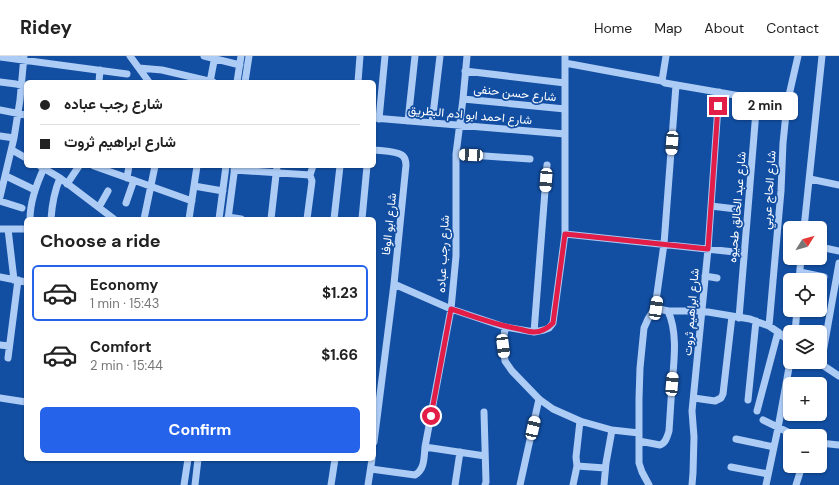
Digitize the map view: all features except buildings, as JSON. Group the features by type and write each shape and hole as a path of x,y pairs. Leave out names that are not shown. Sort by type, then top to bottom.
{"street":[{"path":"130,56 148,80"},
{"path":"204,56 215,57 240,65"},
{"path":"237,80 241,56"},
{"path":"245,80 248,56"},
{"path":"358,80 360,56"},
{"path":"376,119 385,56"},
{"path":"408,121 415,56"},
{"path":"432,122 440,56"},
{"name":"شارع رجب عباده","path":"371,469 415,475 422,468 451,309 456,256 456,154 467,56"},
{"path":"662,80 666,56"},
{"name":"شارع الحاج عربي","path":"769,326 787,104 798,56"},
{"path":"805,221 822,56"},
{"path":"0,57 24,58 127,74"},
{"path":"211,80 215,57"},
{"path":"0,197 12,150 24,86 24,58"},
{"path":"394,284 451,309 505,326 534,332 544,330 553,323 565,234 565,59 662,80 665,83 787,104"},
{"path":"139,68 162,70 203,80"},
{"path":"99,80 100,70"},
{"path":"465,71 565,83"},
{"path":"0,82 24,86"},
{"path":"649,485 639,463 640,368 644,328 648,319 656,308 664,244 676,85"},
{"name":"شارع ابراهيم ثروت","path":"692,485 694,437 692,411 708,249 719,92"},
{"name":"شارع حسن حنفى","path":"463,99 565,109"},
{"name":"شارع عبد الخالق طحيوه","path":"694,398 715,401 721,398 723,394 736,317 744,253 757,99"},
{"path":"0,110 24,115"},
{"name":"شارع احمد ابو ادم البطريق","path":"376,119 460,124 565,134"},
{"path":"0,136 14,138"},
{"path":"12,150 24,157"},
{"name":"شارع ابو الوفا","path":"376,150 403,155 406,165 394,284 376,426"},
{"path":"456,154 530,158"},
{"path":"534,332 547,165"},
{"path":"30,217 35,190 42,168"},
{"path":"44,168 60,178 111,217"},
{"path":"67,184 78,168"},
{"path":"100,168 192,201"},
{"path":"126,203 130,179 129,168"},
{"path":"144,217 155,168"},
{"path":"189,217 197,168"},
{"path":"219,217 226,168"},
{"path":"228,217 234,168 276,170 310,175"},
{"path":"306,217 312,181 310,175 312,168"},
{"path":"334,217 340,168"},
{"path":"362,217 367,168"},
{"path":"271,217 276,170"},
{"path":"6,176 35,190"},
{"path":"51,217 54,192 60,178"},
{"path":"810,179 839,185"},
{"path":"194,186 223,190"},
{"path":"102,217 101,209 108,191"},
{"path":"0,201 22,208"},
{"path":"711,206 736,210"},
{"path":"0,229 24,229"},
{"path":"8,229 16,280 8,358"},
{"path":"565,234 744,253"},
{"path":"827,248 839,251"},
{"path":"827,326 839,263"},
{"path":"705,276 717,278"},
{"path":"0,278 24,282"},
{"path":"656,308 668,311 702,311 756,321 769,326 783,336"},
{"path":"640,440 660,445 665,442 668,431 675,349 673,327 668,311"},
{"path":"748,400 756,321"},
{"path":"505,326 503,346 505,361 512,372 539,400 553,409 580,421 612,430 639,433"},
{"path":"757,410 778,332"},
{"path":"0,345 9,346"},
{"path":"827,368 839,376"},
{"path":"766,485 789,369"},
{"path":"0,398 24,402"},
{"path":"520,485 539,400"},
{"path":"484,412 485,485"},
{"path":"763,420 783,430"},
{"path":"573,485 577,466 576,457 580,421"},
{"path":"604,485 605,468 612,430"},
{"path":"736,439 774,447"},
{"path":"827,444 839,445"},
{"path":"425,447 485,456"},
{"path":"455,485 460,452"},
{"path":"184,485 188,461"},
{"path":"195,485 198,461"},
{"path":"331,485 335,461"},
{"path":"368,485 372,461"},
{"path":"577,466 605,468"},
{"path":"731,467 768,474"},
{"path":"796,485 800,473"}],"route":[{"path":"431,416 451,309 505,326 534,332 548,328 553,323 565,234 708,249 718,106"}]}
